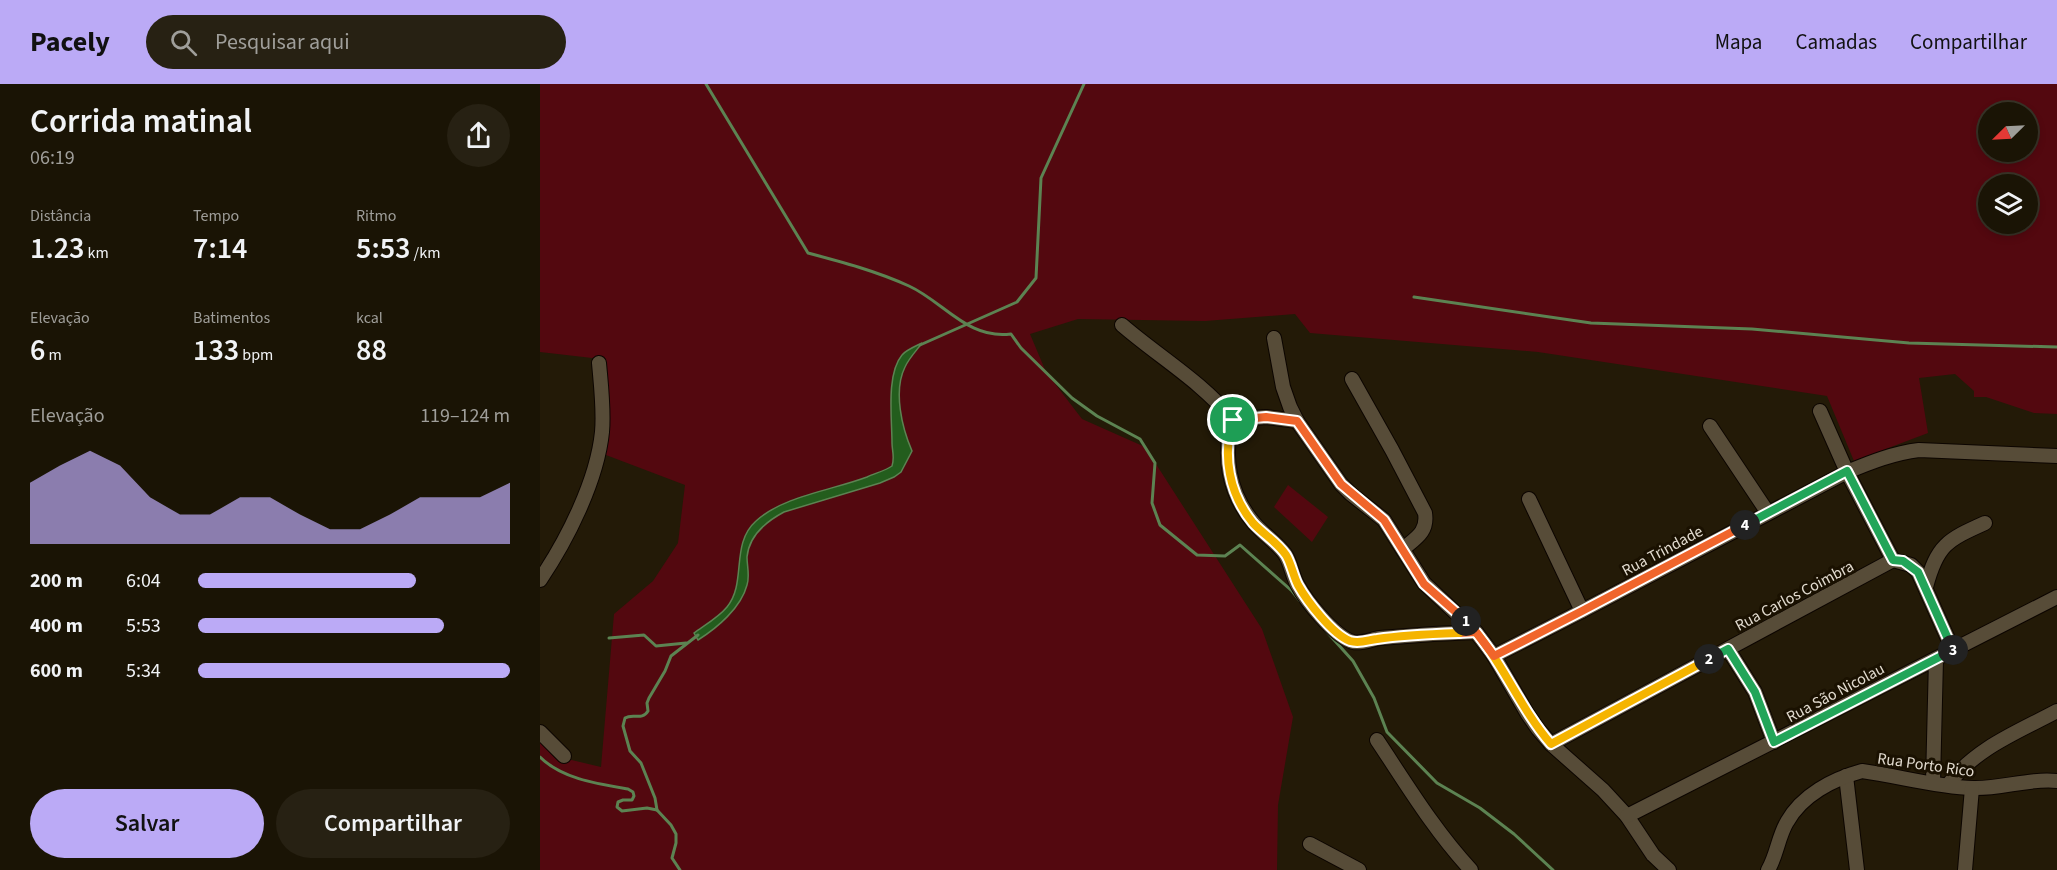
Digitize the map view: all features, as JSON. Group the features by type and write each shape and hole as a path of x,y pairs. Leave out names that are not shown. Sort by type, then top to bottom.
{"street":[{"path":"1122,326 1148,348 1194,380 1233,420"},
{"path":"1274,338 1283,387 1297,421 1341,484 1384,520 1424,584 1476,632 1494,656 1527,713 1551,744 1628,816 1647,848 1669,870"},
{"path":"540,580 568,532 585,494 598,452 603,417 599,363"},
{"path":"1352,379 1425,513 1427,523 1423,530 1403,549"},
{"path":"1820,411 1847,471 1893,560 1911,565 1918,572 1953,650"},
{"path":"1233,420 1266,417 1297,421"},
{"path":"1233,420 1228,436 1227,458 1238,497 1254,524 1287,556 1298,585 1311,604 1336,631 1345,638 1359,643 1377,639 1476,632"},
{"path":"1710,426 1768,513"},
{"name":"Rua Trindade","path":"1494,656 1847,471 1899,452 1920,450 2057,456"},
{"path":"1529,499 1582,611"},
{"path":"1926,587 1931,566 1941,549 1955,537 1985,523"},
{"name":"Rua Carlos Coimbra","path":"1551,744 1893,560"},
{"name":"Rua São Nicolau","path":"1628,816 2057,597"},
{"path":"1728,649 1755,692 1774,742"},
{"path":"1933,782 1936,659"},
{"path":"1948,785 1959,770 1984,750 2057,711"},
{"path":"540,732 564,756"},
{"path":"1377,740 1420,807 1448,845 1471,870"},
{"name":"Rua Porto Rico","path":"1768,870 1787,822 1797,808 1809,796 1846,776 1862,771 1972,788 1996,788 2057,781"},
{"path":"1846,776 1857,870"},
{"path":"1965,870 1972,788"},
{"path":"1310,844 1359,870"}],"shaded area":[{"path":"540,84 2057,84 2057,414 2034,413 1986,397 1974,397 1974,391 1955,374 1919,378 1928,433 1854,461 1827,396 1538,352 1310,333 1295,314 1205,321 1078,319 1030,334 1046,372 1082,419 1145,447 1262,629 1293,717 1278,805 1277,870 540,870 540,740 559,757 601,767 614,614 653,581 678,543 685,485 606,455 601,359 540,352"},
{"path":"922,343 911,357 901,377 900,409 912,451 901,472 880,483 784,512 771,520 755,536 748,549 748,582 739,602 713,630 698,640 694,633 720,614 733,597 743,541 748,530 756,521 780,505 809,494 854,482 892,466 891,397 894,373 902,355"},
{"path":"1288,485 1328,517 1312,542 1274,507"}],"waterway":[{"path":"706,84 808,253 872,271 909,286 969,326 996,334 1011,334 1021,348 1072,398 1097,416 1140,439 1155,463 1152,503 1160,525 1197,555 1225,556 1240,545 1292,591 1300,601"},
{"path":"920,345 1017,302 1036,278 1041,178 1084,84"},
{"path":"1414,297 1591,323 1752,329 1909,343 2057,347"},
{"path":"1326,631 1353,661 1374,698 1387,732 1437,783 1480,808 1514,834 1553,870"},
{"path":"609,638 644,635 656,646 686,643"},
{"path":"680,870 672,858 676,834 657,810 655,798 641,763 630,751 623,726 625,718 646,714 649,698 671,656 698,635"},
{"path":"540,757 559,771 633,792 632,800 618,802 617,807 622,811 647,808 657,810"}],"route":[{"path":"1233,420 1228,436 1227,458 1232,482 1245,512 1287,556 1298,585 1311,604 1336,631 1352,642 1414,635 1476,632 1494,656 1847,471 1893,560 1903,561 1918,572 1953,650 1774,742 1755,692 1728,649 1551,744 1527,713 1494,656 1476,632 1424,584 1384,520 1341,484 1297,421 1266,417 1233,420"}]}
